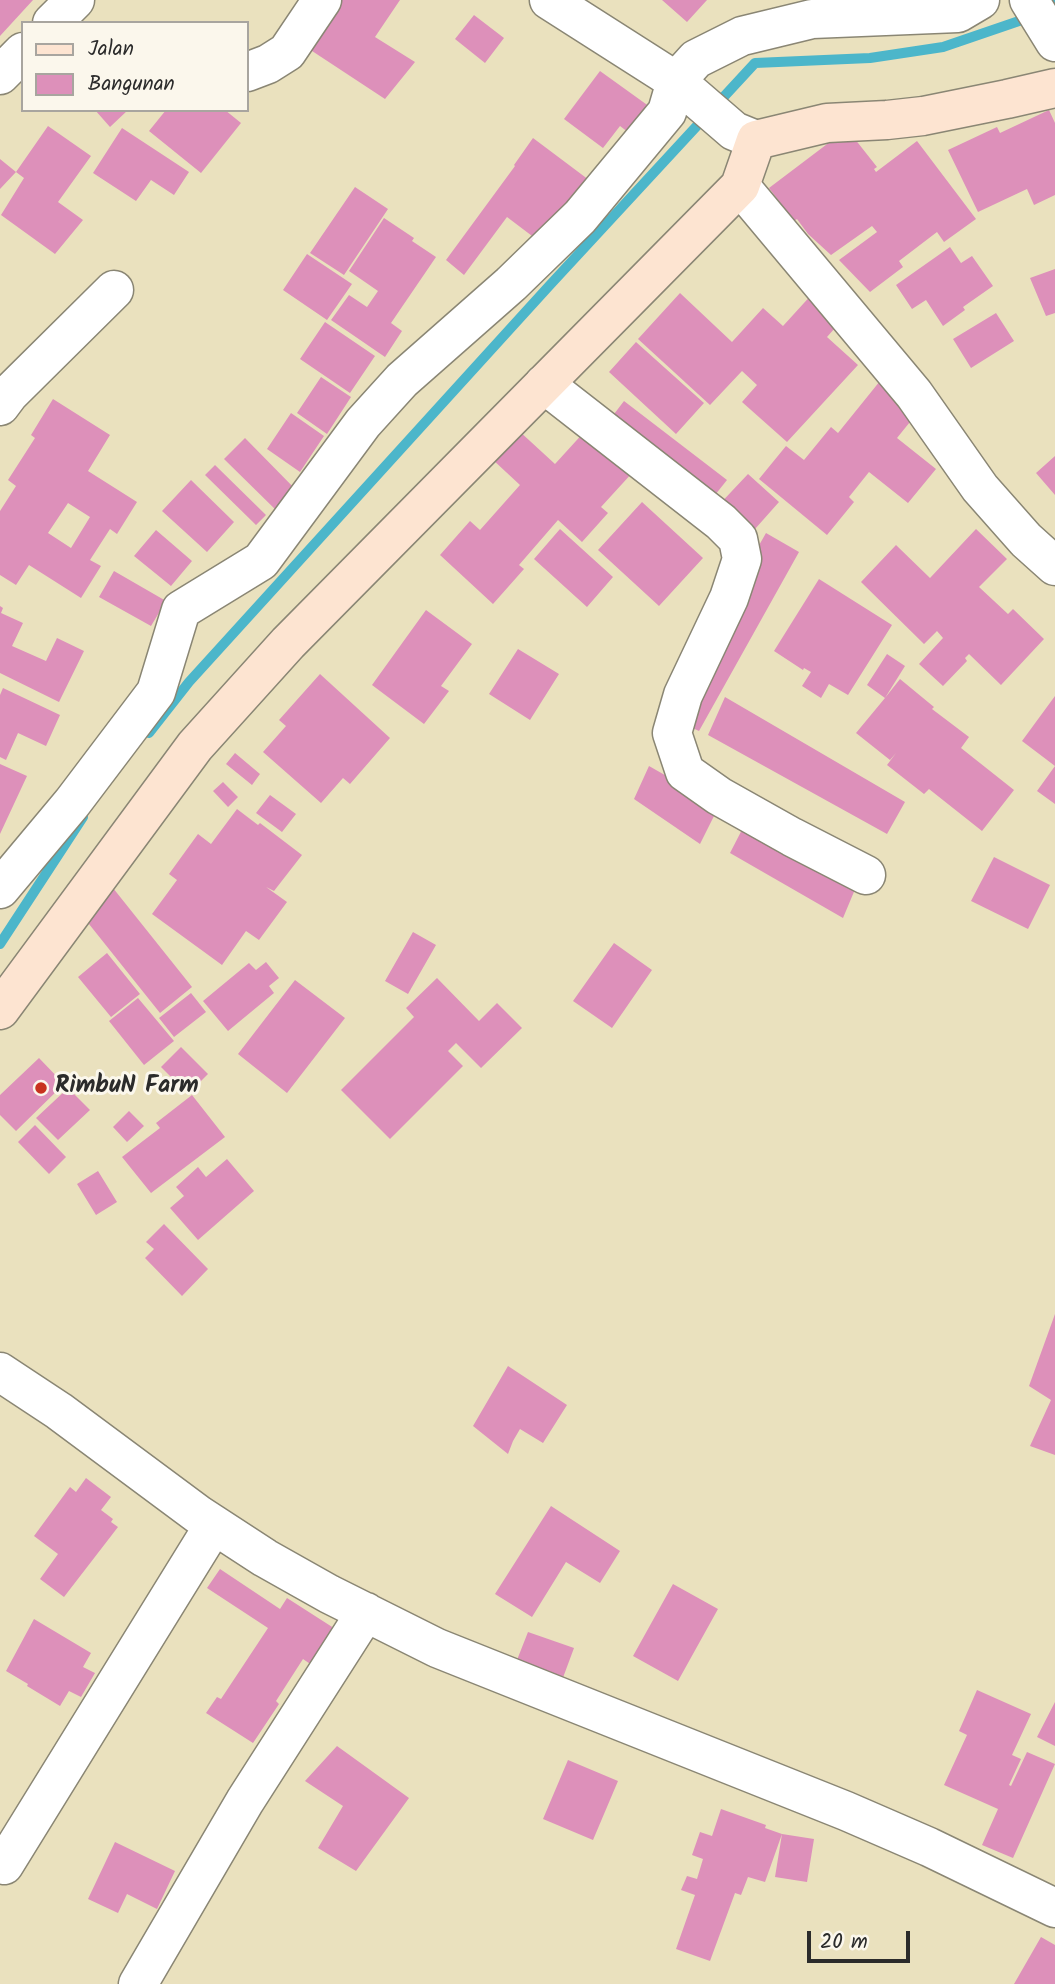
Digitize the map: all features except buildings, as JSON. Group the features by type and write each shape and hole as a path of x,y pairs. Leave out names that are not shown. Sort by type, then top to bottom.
{"main road":[{"path":"0,1010 195,746 288,643 740,186 745,136 827,123 923,116 1055,88"}],"street":[{"path":"54,21 75,0"},
{"path":"248,72 268,64 287,52 322,0"},
{"path":"549,0 676,81 745,136"},
{"path":"0,889 72,803 156,692 181,610 261,561 363,423 402,380 511,284 580,218 667,112 676,81 696,59 742,36 811,19 958,13 980,0"},
{"path":"1029,1 1055,42"},
{"path":"0,75 21,54"},
{"path":"740,186 914,394 981,488 1026,540 1055,566"},
{"path":"0,406 114,290"},
{"path":"544,384 721,522 738,539 742,559 729,598 683,695 672,733 685,772 731,803 866,875"},
{"path":"0,1373 36,1394 214,1525 265,1558 366,1612 437,1648 846,1811 929,1847 1055,1908"},
{"path":"4,1865 214,1525"},
{"path":"138,1984 245,1801 366,1612"}],"waterway":[{"path":"149,733 189,682 755,63 870,58 943,47 1019,21 1052,0"},
{"path":"0,944 83,817"}],"place":[{"name":"RimbuN Farm","path":"41,1088"}]}
